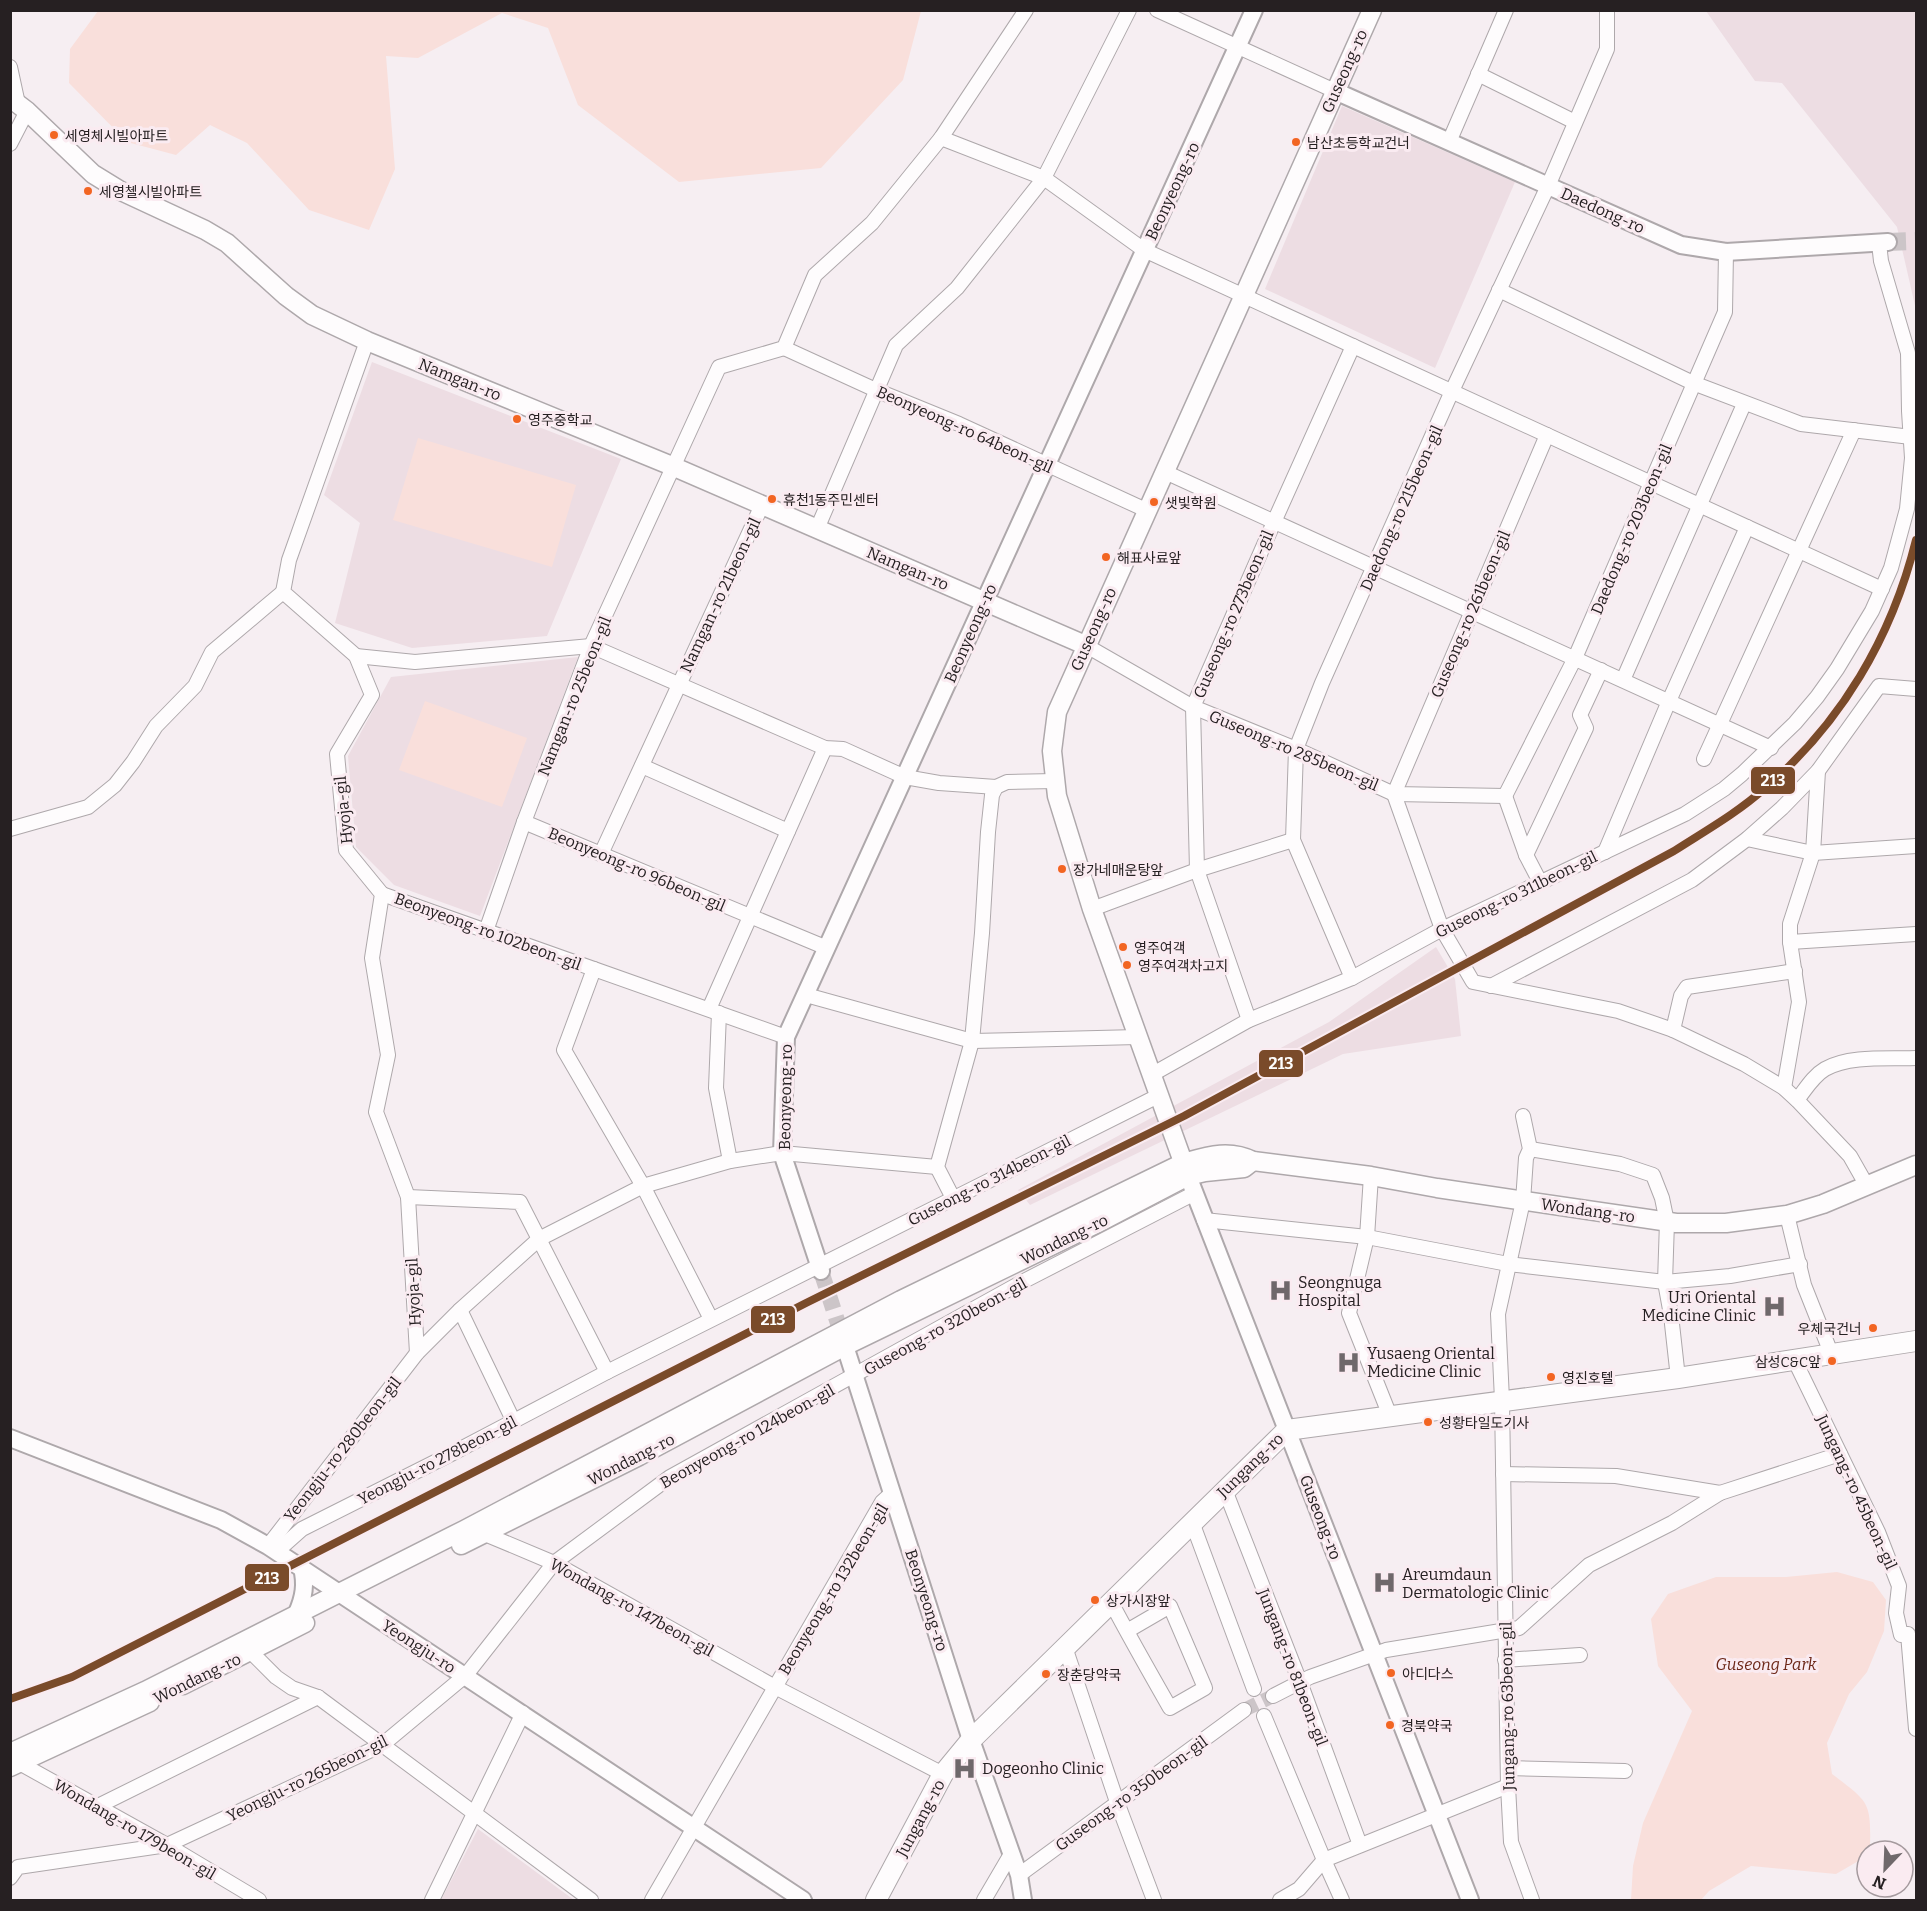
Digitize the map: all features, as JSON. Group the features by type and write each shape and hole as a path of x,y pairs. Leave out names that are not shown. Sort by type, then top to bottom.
{"main road":[{"name":"Guseong-ro","path":"1185,1170 1092,909 1057,796 1052,751 1057,712 1372,10"},
{"name":"Namgan-ro","path":"19,104 93,174 119,190 213,234 227,243 286,296 312,315 367,341 672,466 1086,645"},
{"name":"Wondang-ro","path":"13,1761 245,1647 901,1300 1185,1170 1205,1172 1244,1168 1253,1161 1371,1176 1667,1222 1726,1223 1786,1215 1823,1204 1917,1165"},
{"name":"Wondang-ro","path":"245,1647 297,1613 343,1596 485,1534 639,1456 845,1346 1096,1224 1185,1170"},
{"name":"Jungang-ro","path":"876,1900 943,1774 972,1740 1287,1430 1678,1378 1917,1341"}],"street":[{"path":"672,466 719,367 784,348 815,275 872,224 941,138 1026,10"},
{"path":"817,529 896,345 957,288 1044,178 1129,10"},
{"path":"1157,10 1335,91"},
{"name":"Beonyeong-ro","path":"820,1268 782,1153 786,1037 1254,10"},
{"path":"1449,142 1506,10"},
{"name":"Daedong-ro 215beon-gil","path":"1352,978 1293,840 1296,749 1322,683 1452,391 1575,123 1606,49 1607,10"},
{"path":"10,67 19,104 10,144"},
{"path":"1478,74 1575,123"},
{"name":"Daedong-ro","path":"1335,91 1681,245 1726,252 1883,243"},
{"path":"941,138 1044,178 1144,250 1882,589"},
{"name":"Guseong-ro 311beon-gil","path":"1151,1074 1249,1020 1352,978 1442,929 1685,814 1724,789 1772,747 1817,697 1857,638 1882,589 1891,568 1907,509 1911,484 1908,353 1881,261 1883,243"},
{"name":"Daedong-ro 203beon-gil","path":"1505,796 1575,658 1725,312 1726,252"},
{"path":"1499,290 1693,383 1744,404 1801,424 1911,437"},
{"path":"10,829 88,807 115,785 156,726 195,686 212,651 283,592 289,560 367,341"},
{"path":"1274,522 1353,346"},
{"name":"Beonyeong-ro 64beon-gil","path":"784,348 878,391 959,424 1146,510"},
{"path":"1623,680 1744,404"},
{"path":"1704,759 1854,430"},
{"name":"Guseong-ro 261beon-gil","path":"1394,794 1547,435"},
{"name":"Namgan-ro 25beon-gil","path":"486,931 591,646 672,466"},
{"name":"Guseong-ro 273beon-gil","path":"1165,472 1772,747"},
{"name":"Namgan-ro 21beon-gil","path":"602,854 762,505"},
{"name":"Guseong-ro 273beon-gil","path":"1193,707 1274,522"},
{"path":"1605,852 1669,701 1747,527"},
{"name":"Hyoja-gil","path":"283,592 356,656 372,695 337,754 346,850 382,894 372,958 388,1055 375,1112 408,1197 417,1353"},
{"name":"Guseong-ro 285beon-gil","path":"1086,645 1193,707 1296,749 1394,794 1505,796"},
{"name":"Namgan-ro 21beon-gil","path":"356,656 416,662 591,646 825,748 843,749 905,777 939,783 996,787 1007,782 1055,782"},
{"path":"1526,855 1586,728 1580,715 1601,670"},
{"path":"1491,986 1692,880 1747,839 1782,808 1818,771 1879,686 1917,689"},
{"name":"Guseong-ro 285beon-gil","path":"1193,707 1197,870"},
{"path":"730,1161 716,1088 714,1011 750,917 825,748"},
{"path":"642,766 698,793 788,831"},
{"path":"1784,1088 1799,1002 1790,942 1790,924 1813,853 1818,771"},
{"path":"953,1198 937,1167 972,1041 988,832 992,795 996,787"},
{"name":"Guseong-ro 285beon-gil","path":"1394,794 1442,929 1473,982 1618,1011 1673,1030 1734,1059 1784,1088 1797,1100 1850,1156 1867,1186"},
{"path":"1505,796 1526,855 1540,882"},
{"name":"Beonyeong-ro 96beon-gil","path":"525,822 827,948"},
{"path":"1747,839 1813,853 1917,846"},
{"path":"1092,909 1197,870 1293,840"},
{"path":"1197,870 1249,1020"},
{"name":"Beonyeong-ro 102beon-gil","path":"382,894 786,1037"},
{"path":"1790,942 1917,934"},
{"name":"Beonyeong-ro 102beon-gil","path":"594,969 564,1050 643,1186"},
{"path":"1673,1030 1681,996 1687,987 1795,971"},
{"path":"806,995 972,1041 1137,1037"},
{"path":"1797,1100 1823,1070 1843,1061 1917,1058"},
{"name":"Guseong-ro 314beon-gil","path":"711,1319 820,1268 953,1198 1158,1096"},
{"path":"1523,1116 1530,1149 1620,1164 1653,1175 1662,1197 1667,1222 1665,1282 1678,1378"},
{"name":"Jungang-ro 63beon-gil","path":"1530,1149 1526,1158 1523,1201 1498,1314 1502,1400 1504,1631 1511,1842 1532,1900"},
{"name":"Yeongju-ro 280beon-gil","path":"268,1546 417,1353 460,1310 539,1239 643,1186 730,1161 782,1153 937,1167"},
{"name":"Guseong-ro","path":"1185,1170 1470,1900"},
{"path":"1371,1176 1367,1237 1349,1313 1390,1416"},
{"path":"643,1186 711,1319"},
{"name":"Guseong-ro 320beon-gil","path":"854,1376 1024,1281 1195,1193"},
{"path":"408,1197 520,1202 607,1372"},
{"path":"1786,1215 1800,1264 1803,1285 1831,1353"},
{"path":"1204,1220 1367,1237 1508,1264 1665,1282 1800,1264"},
{"path":"460,1310 513,1420"},
{"name":"Yeongju-ro 278beon-gil","path":"268,1546 284,1545 302,1529 711,1319"},
{"name":"Beonyeong-ro","path":"845,1346 1018,1875 1023,1900"},
{"name":"Jungang-ro 45beon-gil","path":"1794,1359 1878,1532 1899,1586 1896,1613 1901,1635 1908,1634 1917,1729"},
{"name":"Beonyeong-ro 124beon-gil","path":"466,1676 554,1563 670,1477 854,1376"},
{"name":"Yeongju-ro","path":"10,1438 221,1520 268,1546 803,1900"},
{"path":"1273,1696 1300,1682 1374,1654 1519,1628 1589,1565 1671,1523 1719,1493 1840,1454"},
{"path":"1503,1474 1616,1476 1719,1493"},
{"name":"Jungang-ro 81beon-gil","path":"1225,1490 1300,1682 1360,1845"},
{"name":"Beonyeong-ro 132beon-gil","path":"652,1900 882,1502 892,1493"},
{"path":"1192,1522 1254,1689"},
{"name":"Wondang-ro 147beon-gil","path":"485,1534 554,1563 776,1687 943,1774"},
{"path":"297,1613 302,1603 305,1582 302,1568"},
{"path":"1111,1602 1126,1630 1170,1708 1205,1688 1170,1606 1126,1630"},
{"path":"245,1647 276,1677 292,1688 318,1697 591,1900"},
{"path":"1065,1647 1117,1802 1154,1900"},
{"path":"1505,1660 1580,1655"},
{"name":"Yeongju-ro 265beon-gil","path":"10,1878 18,1867 167,1845 382,1744 466,1676"},
{"path":"98,1806 318,1697"},
{"name":"Guseong-ro 350beon-gil","path":"1018,1875 1244,1710"},
{"path":"432,1900 523,1713"},
{"path":"1264,1716 1342,1900"},
{"name":"Wondang-ro 179beon-gil","path":"13,1761 167,1845 254,1899"},
{"path":"1508,1768 1625,1771"},
{"path":"1280,1900 1295,1895 1324,1860 1508,1785"},
{"path":"984,1900 1011,1854"}],"shaded area":[{"path":"1706,11 1916,11 1916,310 1897,227 1782,83 1755,81"},
{"path":"1342,106 1515,182 1435,368 1265,289"},
{"path":"372,362 621,459 547,636 412,648 335,623 360,523 324,495"},
{"path":"578,657 480,916 394,885 356,847 348,756 391,677"},
{"path":"1436,947 1455,979 1461,1036 1343,1054 1030,1205 1018,1190 1329,1022"},
{"path":"478,1829 574,1900 441,1900"}],"green space":[{"path":"98,11 921,11 903,80 821,168 679,182 578,105 548,28 502,13 418,58 386,56 395,169 369,230 309,210 247,143 210,125 176,155 127,142 69,83 70,49"},
{"path":"418,438 576,485 552,567 393,520"},
{"path":"425,701 527,738 502,807 399,770"},
{"name":"Guseong Park","path":"1837,1572 1873,1582 1886,1600 1884,1631 1867,1672 1849,1694 1827,1743 1832,1774 1854,1791 1866,1805 1870,1822 1870,1839 1855,1839 1855,1863 1836,1874 1751,1866 1709,1891 1701,1900 1631,1900 1633,1866 1643,1823 1692,1711 1658,1666 1651,1619 1668,1594 1716,1577 1786,1577"}],"tunnel":[{"path":"1888,242 1916,241"},
{"path":"821,1271 845,1345"},
{"path":"1244,1710 1273,1696"}],"transit line":[{"name":"213","path":"10,1699 72,1677 806,1303 1184,1116 1674,851 1754,798 1792,764 1840,707 1878,644 1906,576 1916,540"}],"place":[{"name":"세영체시빌아파트","path":"54,135"},
{"name":"남산초등학교건너","path":"1296,142"},
{"name":"세영첼시빌아파트","path":"88,191"},
{"name":"영주중학교","path":"517,419"},
{"name":"휴천1동주민센터","path":"772,499"},
{"name":"샛빛학원","path":"1154,502"},
{"name":"해표사료앞","path":"1106,557"},
{"name":"장가네매운탕앞","path":"1062,869"},
{"name":"영주여객","path":"1123,947"},
{"name":"영주여객차고지","path":"1127,965"},
{"name":"Seongnuga Hospital","path":"1280,1291"},
{"name":"Uri Oriental Medicine Clinic","path":"1774,1306"},
{"name":"우체국건너","path":"1873,1328"},
{"name":"삼성C&C앞","path":"1832,1361"},
{"name":"Yusaeng Oriental Medicine Clinic","path":"1349,1362"},
{"name":"영진호텔","path":"1551,1377"},
{"name":"성황타일도기사","path":"1428,1422"},
{"name":"Areumdaun Dermatologic Clinic","path":"1384,1583"},
{"name":"상가시장앞","path":"1095,1600"},
{"name":"아디다스","path":"1391,1673"},
{"name":"장춘당약국","path":"1046,1674"},
{"name":"경북약국","path":"1390,1725"},
{"name":"Dogeonho Clinic","path":"964,1768"}]}
